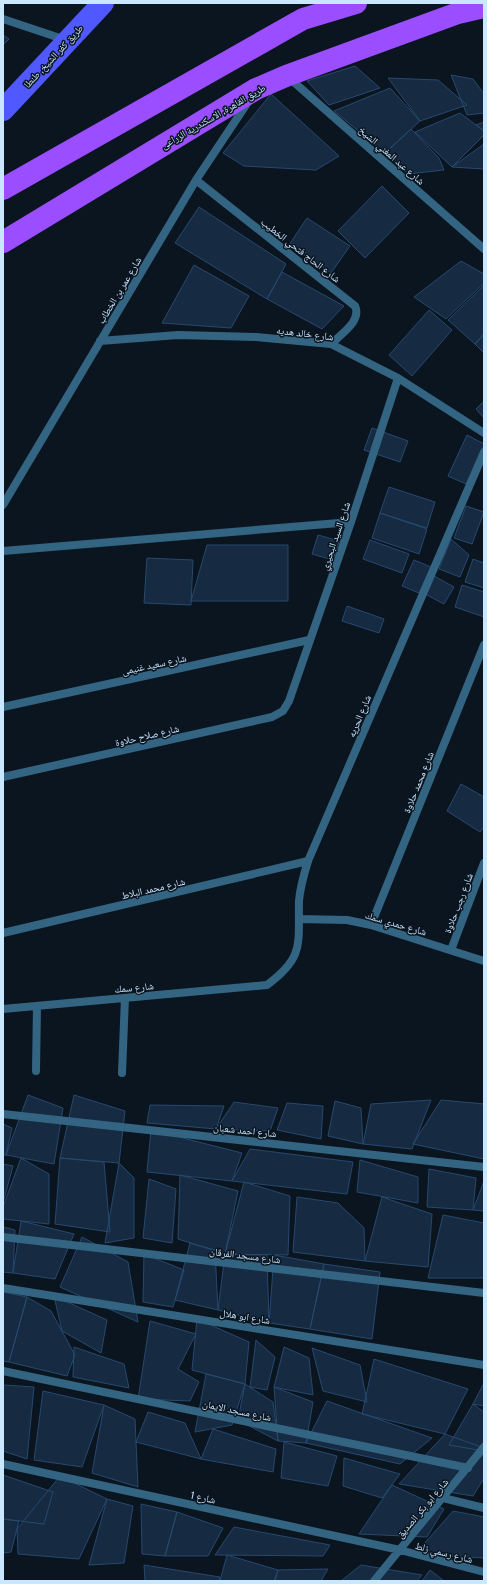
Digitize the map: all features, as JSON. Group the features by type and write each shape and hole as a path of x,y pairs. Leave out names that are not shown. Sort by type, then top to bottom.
{"highway":[{"path":"3,189 306,13 356,3"},
{"name":"طريق القاهرة, الاسكندرية الزراعى","path":"3,242 256,89 286,76 458,14 484,7"}],"main road":[{"name":"طريق كفر الشيخ, طنطا","path":"3,110 103,3"}],"street":[{"path":"3,19 66,41"},
{"name":"شارع عبد المغني الشيخ","path":"286,76 484,249"},
{"name":"شارع عمر بن الخطاب","path":"3,504 196,180 256,89"},
{"name":"شارع الحاج فتحي الخطيب","path":"196,180 355,306 357,312 356,319 332,344"},
{"name":"شارع خالد هديه","path":"100,341 186,336 256,337 332,344 398,378 484,433"},
{"name":"شارع السيد البحيري","path":"289,701 351,522 398,378"},
{"name":"شارع الحريه","path":"267,985 283,974 294,958 300,939 299,899 302,880 308,861 484,452"},
{"path":"3,551 351,522"},
{"name":"شارع سعيد غنيمى","path":"3,707 309,640"},
{"name":"شارع محمد حلاوة","path":"371,925 484,645"},
{"name":"شارع صلاح حلاوة","path":"3,778 272,717 283,711 289,701"},
{"name":"شارع محمد البلاط","path":"3,933 308,861"},
{"name":"شارع رجب حلاوة","path":"451,950 484,863"},
{"name":"شارع حمدي سمك","path":"300,919 347,920 371,925 484,961"},
{"name":"شارع سمك","path":"3,1009 267,985"},
{"path":"122,1073 125,998"},
{"path":"36,1072 37,1006"},
{"name":"شارع احمد شعبان","path":"3,1114 484,1167"},
{"name":"شارع مسجد الفرقان","path":"3,1237 484,1293"},
{"name":"شارع ابو هلال","path":"3,1288 484,1365"},
{"name":"شارع مسجد الايمان","path":"3,1371 468,1468"},
{"name":"شارع ابو بكر الصديق","path":"374,1581 484,1447"},
{"name":"شارع 1","path":"3,1464 400,1550"},
{"path":"443,1498 484,1508"},
{"name":"شارع رسمي زلط","path":"400,1550 484,1572"}],"building":[{"path":"3,35 9,39 3,45"},
{"path":"355,66 380,88 329,105 307,81"},
{"path":"451,75 473,79 484,94 484,113 467,115"},
{"path":"388,78 438,80 467,105 420,121"},
{"path":"390,88 420,121 385,153 334,111"},
{"path":"271,94 339,156 316,170 244,166 223,153"},
{"path":"460,113 484,131 484,135 452,167 415,132"},
{"path":"484,122 484,131 476,125"},
{"path":"411,129 439,158 444,170 408,174 385,153"},
{"path":"484,144 484,169 452,167"},
{"path":"382,186 409,213 365,258 338,231"},
{"path":"199,207 286,264 267,299 175,243"},
{"path":"307,218 350,246 331,273 289,245"},
{"path":"461,261 484,274 484,283 446,319 414,297"},
{"path":"194,265 249,296 231,328 162,323"},
{"path":"282,272 344,306 322,329 267,299"},
{"path":"484,285 484,334 475,344 448,320"},
{"path":"429,310 452,330 412,376 389,355"},
{"path":"484,334 484,353 475,344"},
{"path":"484,401 484,418 476,409"},
{"path":"372,428 408,441 400,462 364,450"},
{"path":"467,435 484,444 484,446 466,484 448,476"},
{"path":"389,487 435,502 427,528 380,513"},
{"path":"466,506 484,512 472,544 454,538"},
{"path":"380,513 427,529 419,554 372,538"},
{"path":"318,535 339,541 333,560 312,554"},
{"path":"451,539 469,555 460,577 439,569"},
{"path":"370,540 409,554 402,573 363,559"},
{"path":"207,545 288,545 288,601 191,601"},
{"path":"147,558 193,560 191,605 144,603"},
{"path":"473,559 484,563 484,588 465,582"},
{"path":"414,560 431,567 419,593 402,586"},
{"path":"434,576 454,587 444,604 425,594"},
{"path":"462,585 484,592 484,617 455,607"},
{"path":"347,606 384,619 379,633 342,621"},
{"path":"461,784 484,797 484,827 480,832 447,811"},
{"path":"28,1095 63,1108 54,1164 6,1155"},
{"path":"74,1095 125,1111 119,1163 60,1158"},
{"path":"431,1100 412,1149 363,1144 371,1104"},
{"path":"441,1100 484,1104 484,1159 413,1144"},
{"path":"335,1101 361,1108 363,1144 328,1136"},
{"path":"234,1102 278,1108 270,1131 216,1129"},
{"path":"287,1103 323,1106 321,1139 277,1130"},
{"path":"150,1105 224,1106 216,1129 147,1123"},
{"path":"3,1124 12,1128 6,1155 3,1155"},
{"path":"151,1130 242,1153 232,1181 147,1172"},
{"path":"250,1149 353,1162 347,1194 232,1181"},
{"path":"21,1158 49,1174 49,1224 3,1219 3,1207"},
{"path":"60,1158 104,1162 110,1232 55,1224"},
{"path":"360,1160 418,1177 418,1203 357,1192"},
{"path":"119,1163 134,1178 134,1238 105,1243"},
{"path":"3,1164 13,1166 3,1203"},
{"path":"429,1169 476,1178 473,1210 427,1207"},
{"path":"180,1175 238,1191 225,1254 178,1239"},
{"path":"149,1179 176,1189 172,1243 143,1238"},
{"path":"484,1181 484,1211 473,1210"},
{"path":"244,1182 290,1196 288,1255 225,1254"},
{"path":"297,1197 338,1203 364,1228 365,1261 293,1252"},
{"path":"382,1197 432,1214 428,1267 365,1261"},
{"path":"443,1215 484,1223 484,1278 428,1278"},
{"path":"21,1221 74,1234 55,1279 13,1273"},
{"path":"3,1227 15,1230 13,1273 3,1272"},
{"path":"82,1237 128,1262 138,1322 60,1287"},
{"path":"190,1243 215,1250 218,1310 175,1300"},
{"path":"144,1254 184,1270 173,1307 143,1302"},
{"path":"225,1254 267,1255 269,1323 218,1310"},
{"path":"274,1255 324,1264 310,1329 269,1323"},
{"path":"324,1264 380,1272 372,1339 310,1329"},
{"path":"3,1292 27,1297 9,1362 3,1361"},
{"path":"54,1296 107,1320 101,1353 62,1331"},
{"path":"27,1297 51,1311 75,1355 67,1376 9,1362"},
{"path":"197,1319 249,1342 245,1384 192,1370"},
{"path":"150,1321 196,1334 178,1369 199,1382 190,1401 138,1399"},
{"path":"256,1340 275,1357 267,1390 250,1387"},
{"path":"74,1347 124,1364 129,1388 73,1377"},
{"path":"284,1347 309,1358 313,1395 274,1387"},
{"path":"312,1348 360,1365 367,1402 323,1391"},
{"path":"374,1359 468,1389 445,1434 362,1414"},
{"path":"206,1374 245,1384 232,1425 195,1432"},
{"path":"484,1383 484,1406 473,1404"},
{"path":"245,1384 273,1402 278,1441 238,1420"},
{"path":"3,1385 34,1387 27,1459 3,1451"},
{"path":"274,1387 313,1402 306,1443 278,1441"},
{"path":"43,1391 104,1405 82,1467 34,1460"},
{"path":"327,1401 432,1438 400,1464 306,1443"},
{"path":"473,1404 484,1412 484,1451 449,1445"},
{"path":"104,1405 135,1419 138,1487 92,1473"},
{"path":"148,1412 185,1423 201,1459 136,1442"},
{"path":"213,1429 276,1449 273,1472 201,1459"},
{"path":"445,1434 484,1448 484,1478 473,1496 399,1484"},
{"path":"284,1442 337,1456 328,1486 281,1478"},
{"path":"344,1458 400,1474 382,1498 343,1486"},
{"path":"3,1475 53,1492 44,1524 3,1519"},
{"path":"60,1476 107,1499 79,1559 18,1554 17,1529"},
{"path":"392,1485 444,1509 427,1537 359,1534"},
{"path":"107,1499 133,1506 124,1563 89,1565"},
{"path":"141,1504 177,1512 165,1556 142,1554"},
{"path":"453,1511 484,1517 484,1558 415,1554"},
{"path":"177,1512 223,1528 208,1556 165,1556"},
{"path":"3,1519 19,1521 11,1552 3,1553"},
{"path":"234,1527 330,1545 323,1556 215,1555"},
{"path":"227,1555 278,1570 274,1581 220,1581"},
{"path":"144,1565 220,1577 219,1581 145,1581"},
{"path":"361,1565 422,1575 417,1581 341,1581"},
{"path":"328,1569 321,1581 275,1581 278,1570"},
{"path":"430,1570 444,1581 422,1581"}]}
